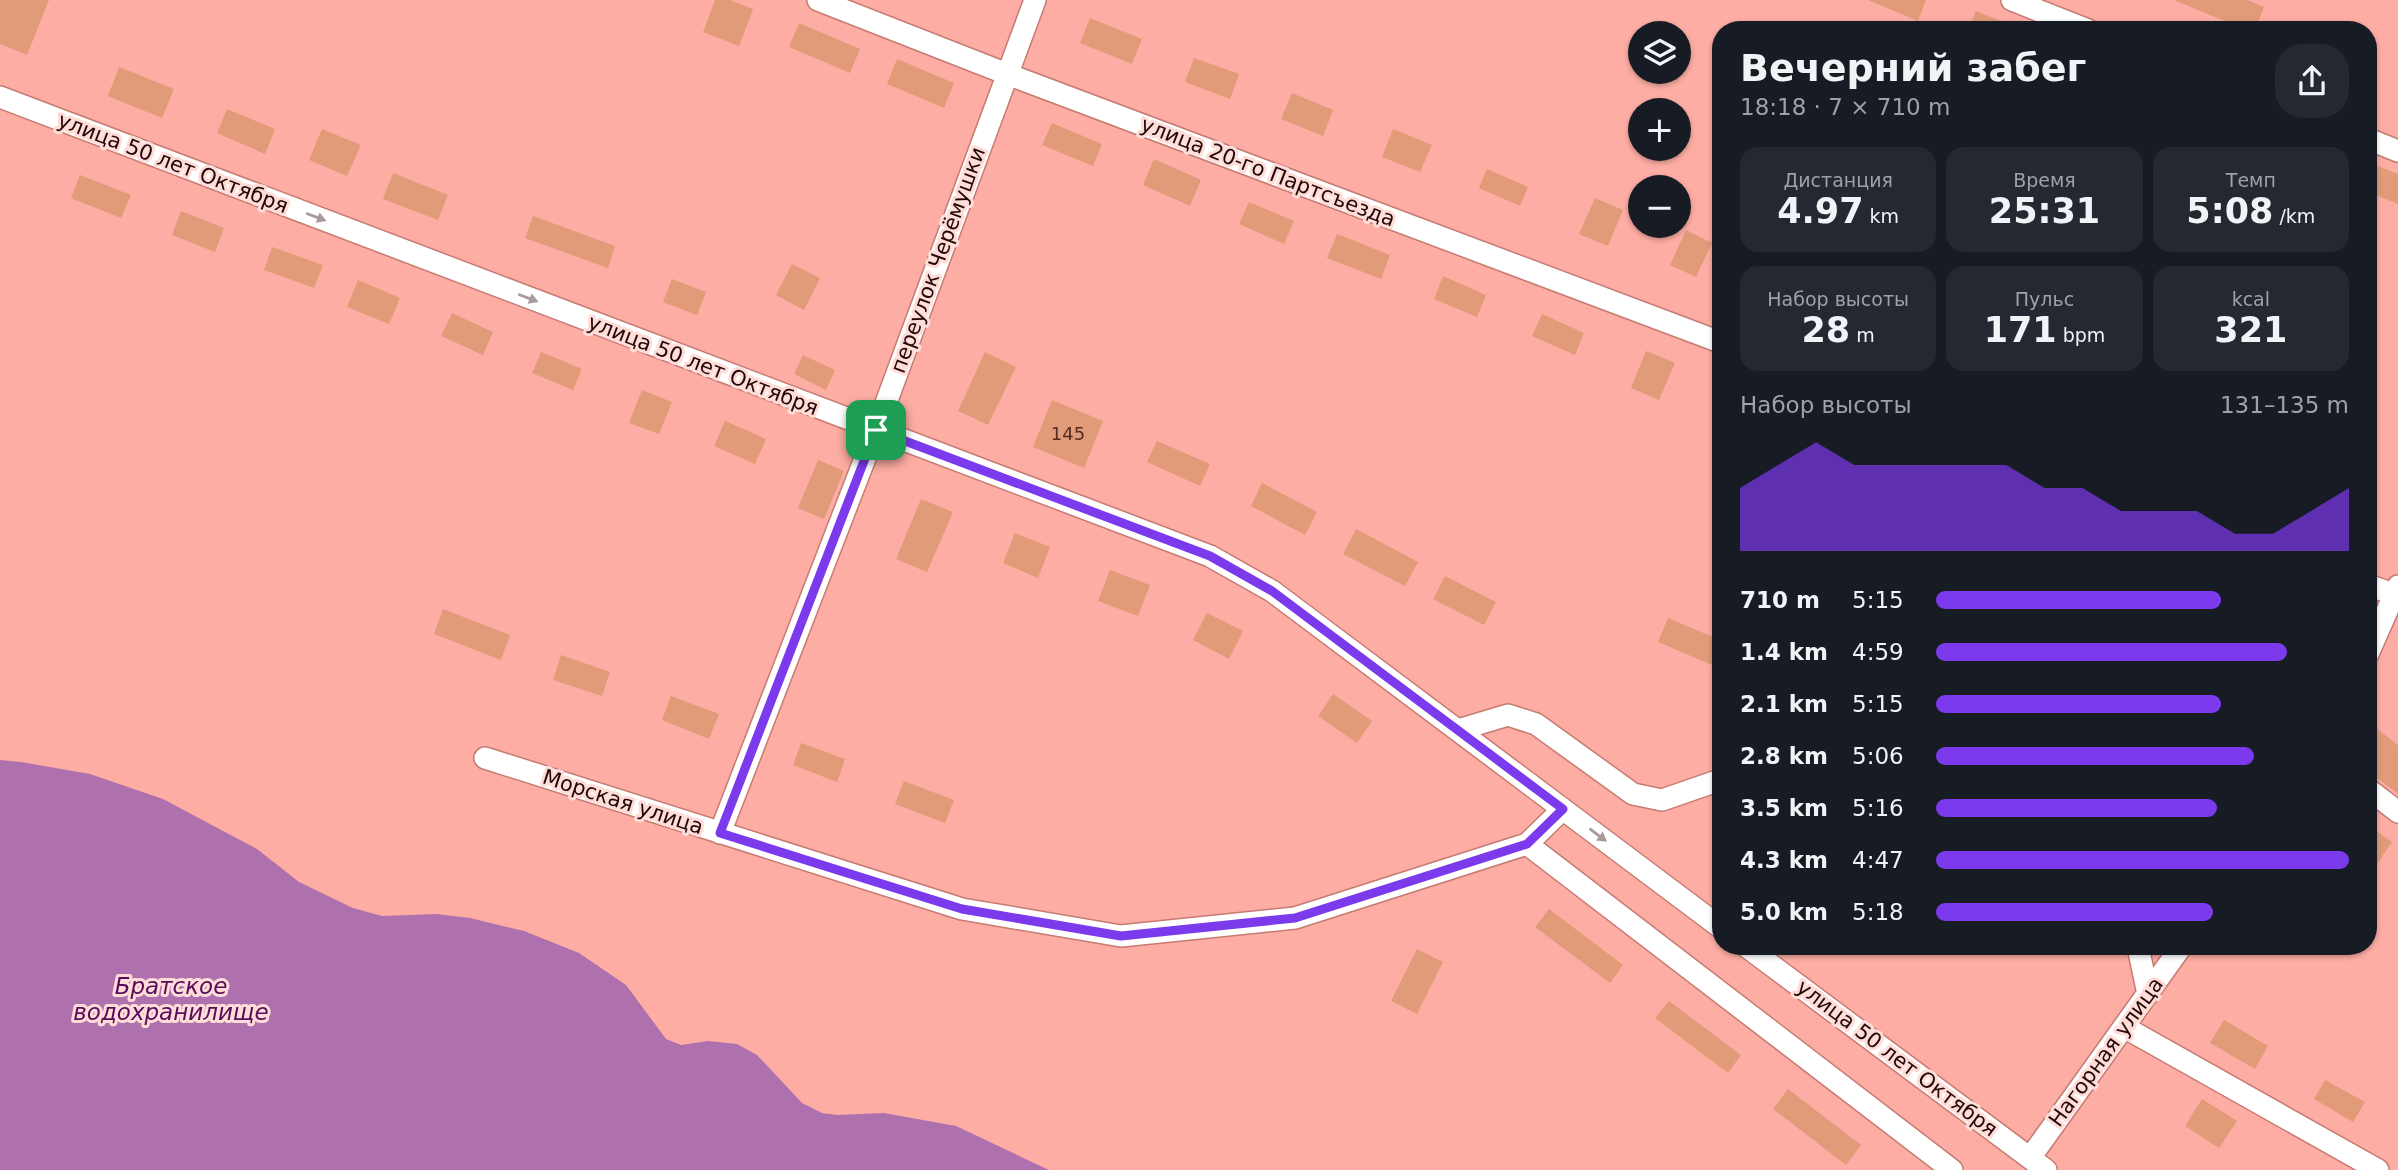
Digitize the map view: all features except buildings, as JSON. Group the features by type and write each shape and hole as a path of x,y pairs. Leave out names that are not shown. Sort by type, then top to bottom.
{"street":[{"name":"улица 20-го Партсъезда","path":"818,0 1007,74 1712,339"},
{"name":"переулок Черёмушки","path":"720,833 876,430 1035,0"},
{"path":"2012,0 2065,21"},
{"name":"улица 50 лет Октября","path":"0,97 1210,556 1272,591 1712,921"},
{"path":"2377,143 2398,151"},
{"path":"2377,587 2397,590 2377,634"},
{"path":"1458,730 1508,715 1536,724 1633,794 1662,800 1712,783"},
{"name":"Морская улица","path":"485,758 962,909 1121,936 1295,918 1527,844 1563,809"},
{"path":"2377,796 2398,812"},
{"path":"1527,844 1952,1170"},
{"name":"улица 50 лет Октября","path":"1758,955 2038,1164"},
{"path":"2140,955 2148,994"},
{"name":"Нагорная улица","path":"2038,1164 2124,1027 2175,955"},
{"path":"2124,1027 2378,1170"}],"water":[{"name":"Братское водохранилище","path":"0,760 90,774 163,799 257,849 299,882 353,908 382,916 436,914 470,918 524,931 579,953 626,985 666,1039 681,1045 708,1041 737,1044 757,1055 802,1103 822,1113 884,1113 956,1126 1049,1170 0,1170"}],"route":[{"path":"876,430 1210,556 1272,591 1563,809 1527,844 1295,918 1121,936 962,909 720,833 876,430"}]}
